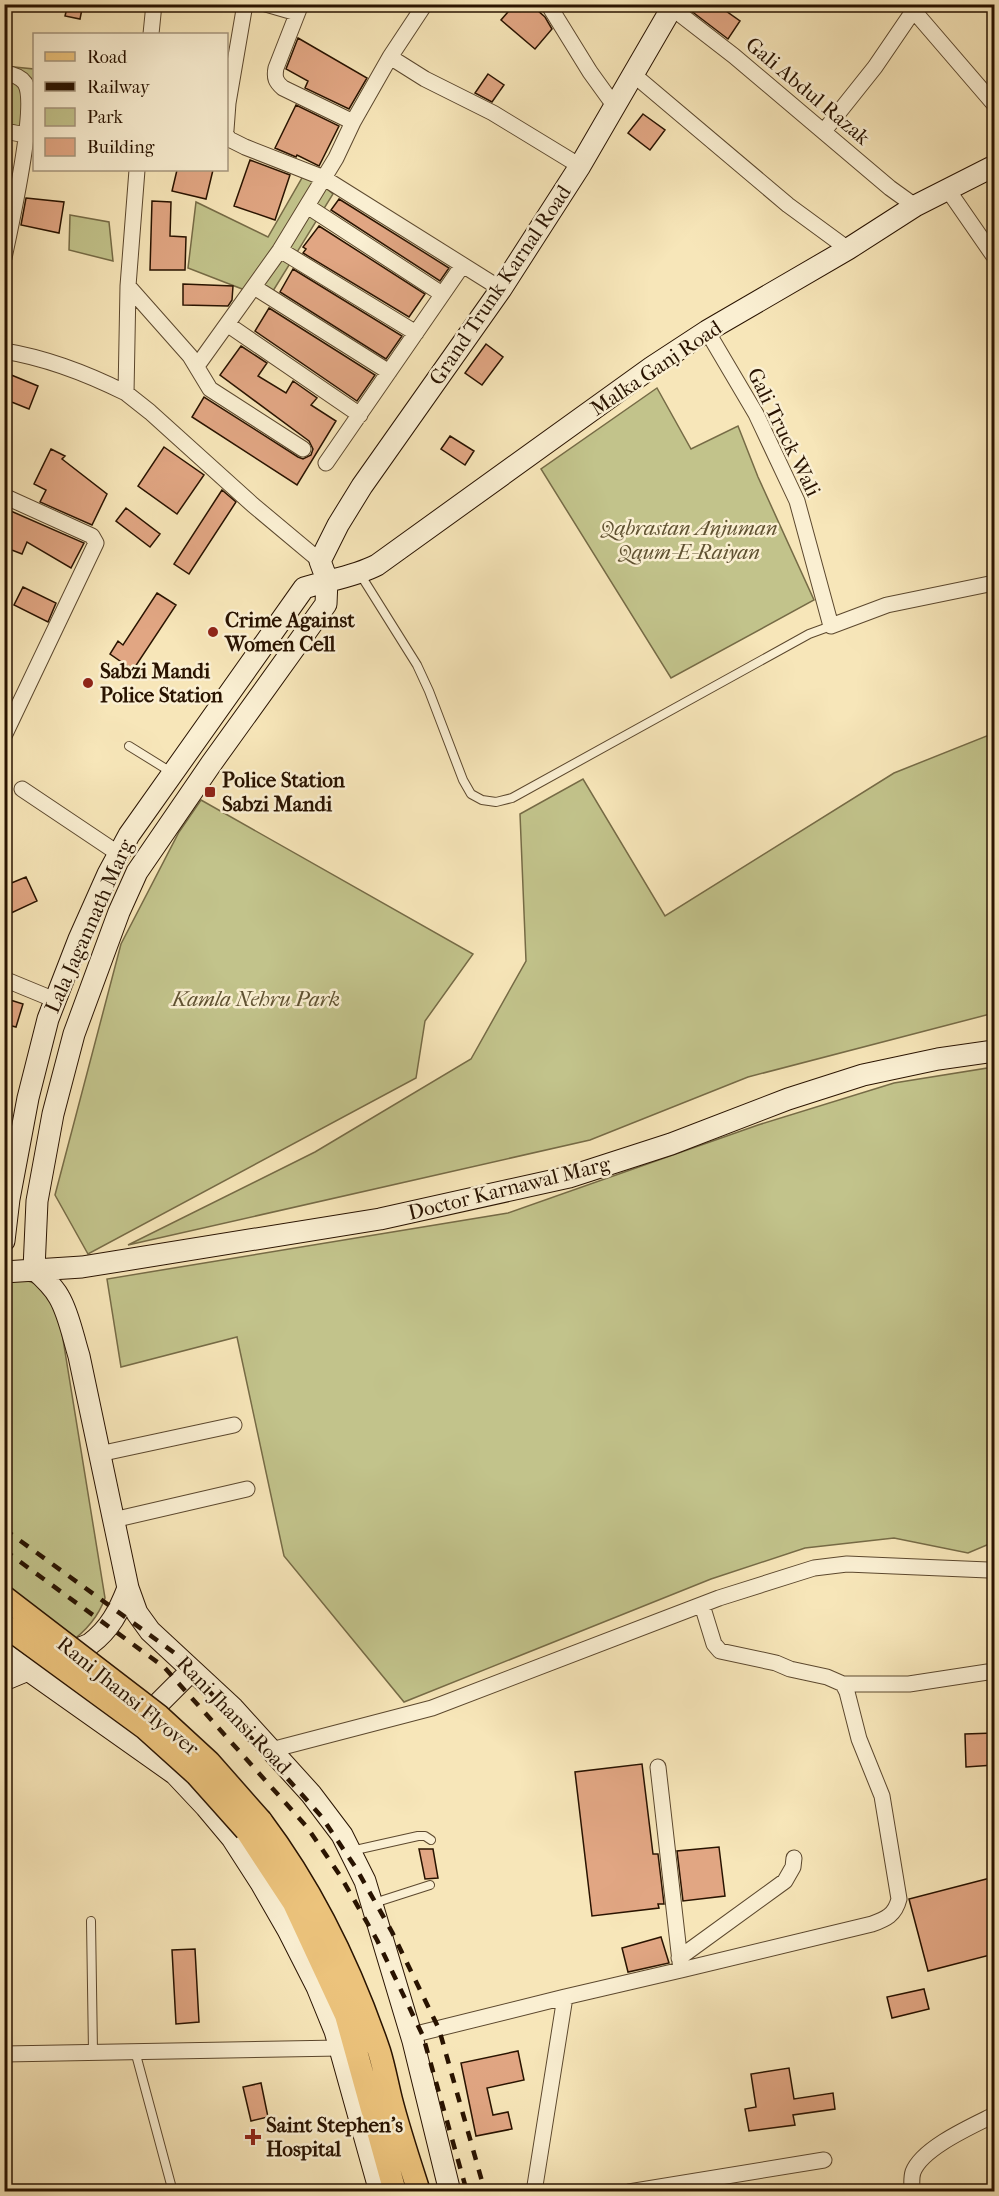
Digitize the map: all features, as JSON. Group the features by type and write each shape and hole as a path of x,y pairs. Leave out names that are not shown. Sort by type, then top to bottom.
{"main road":[{"name":"Grand Trunk Karnal Road","path":"323,571 338,525 362,486 501,289 616,108 673,6"},
{"name":"Malka Ganj Road","path":"323,571 360,574 377,565 652,367 707,331 848,249 915,206 994,166"},
{"name":"Lala Jagannath Marg","path":"4,1241 9,1199 28,1098 48,1019 108,874 129,835 172,773 304,588 323,571"},
{"name":"Lala Jagannath Marg","path":"34,1269 37,1201 53,1114 74,1034 119,912 137,872 326,604 323,571"},
{"path":"108,874 131,885"},
{"name":"Doctor Karnawal Marg","path":"34,1269 82,1267 380,1219 569,1177 671,1144 788,1100 863,1075 938,1059 994,1051"},
{"path":"60,1297 82,1267"},
{"path":"4,1272 34,1269"},
{"name":"Rani Jhansi Road","path":"34,1269 60,1297 79,1356 112,1520 128,1588 141,1620 233,1708 311,1794 342,1835 365,1881 412,2035 450,2192"},
{"path":"4,1680 90,1644 117,1616 128,1588"},
{"name":"Rani Jhansi Flyover","path":"4,1597 159,1716 209,1762 261,1821 286,1855 310,1894 339,1952 363,2008 380,2054 391,2101 418,2192"},
{"name":"Rani Jhansi Flyover","path":"4,1625 145,1728 196,1774 246,1830 294,1903 346,2015 395,2192"},
{"path":"4,1653 175,1774 232,1838 288,1930 317,1987 340,2048 381,2192"},
{"path":"125,1739 192,1670"}],"street":[{"path":"151,33 154,4"},
{"path":"228,103 245,4"},
{"path":"266,4 299,9 276,68 277,83 353,122"},
{"path":"197,366 280,250 324,178 390,57 425,4"},
{"path":"548,4 590,72 616,108"},
{"name":"Gali Abdul Razak","path":"673,6 890,188 915,206"},
{"path":"824,131 875,67 916,8 994,104"},
{"path":"390,57 425,79 493,113 580,166"},
{"path":"4,73 18,76 25,84 28,100 26,135 4,258"},
{"path":"634,75 788,205 848,249"},
{"path":"4,131 26,135"},
{"path":"228,137 245,147 324,178 501,289"},
{"path":"126,393 128,286 137,171"},
{"path":"948,190 993,255"},
{"path":"307,206 442,294"},
{"path":"280,250 416,333"},
{"path":"326,463 462,266"},
{"path":"128,286 190,356 210,389 303,449"},
{"path":"254,287 389,372"},
{"path":"227,324 360,415"},
{"name":"Gali Truck Wali","path":"707,331 756,414 797,501 831,626"},
{"path":"4,351 56,364 126,393 245,497 323,571"},
{"path":"4,496 92,536 96,543 4,736"},
{"path":"831,626 887,606 994,584"},
{"path":"22,789 119,854"},
{"path":"4,980 55,1000"},
{"path":"99,1454 234,1425"},
{"path":"112,1520 247,1489"},
{"path":"271,1750 432,1708 702,1605 814,1568 847,1564 988,1570"},
{"path":"702,1605 714,1644 720,1651 776,1663 843,1684 909,1684 994,1671"},
{"path":"412,2035 565,1997 680,1964 872,1924 890,1916 897,1908 899,1895 885,1808 878,1784 859,1739 843,1684"},
{"path":"658,1767 680,1964"},
{"path":"680,1964 785,1881 793,1867 794,1858"},
{"path":"534,2192 565,1997"},
{"path":"4,2054 340,2048"},
{"path":"912,2192 914,2170 924,2157 994,2115"},
{"path":"629,2192 824,2160"}],"lane":[{"path":"360,574 417,665 463,780 471,794 482,800 496,802 512,798 800,639 831,626"},
{"path":"129,746 172,773"},
{"path":"350,1851 418,1836 425,1836 431,1840"},
{"path":"372,1904 430,1885"},
{"path":"91,1921 93,2052"},
{"path":"135,2051 173,2192"}],"green space":[{"path":"4,66 33,69 33,130 5,123"},
{"path":"306,171 333,194 268,299 188,268 196,202 268,237"},
{"path":"70,215 109,222 113,261 69,250"},
{"name":"Qabrastan Anjuman Qaum-E-Raiyan","path":"657,388 691,449 738,426 758,477 814,600 671,678 541,469"},
{"path":"994,733 994,1013 748,1077 590,1140 128,1245 315,1152 471,1059 526,961 520,814 583,779 665,916 894,773"},
{"name":"Kamla Nehru Park","path":"201,800 473,954 425,1021 416,1078 88,1254 55,1195 121,944 179,832"},
{"path":"994,1067 994,1542 968,1553 894,1538 805,1548 711,1579 404,1702 284,1556 237,1337 121,1367 107,1279 508,1213 758,1125 894,1083"},
{"path":"4,1277 36,1284 46,1293 60,1321 105,1598 90,1624 68,1644 11,1622 5,1610"}],"building":[{"path":"68,4 83,4 80,19 65,16"},
{"path":"515,4 530,4 545,17 552,29 535,49 501,20"},
{"path":"687,4 716,4 740,21 728,39 686,7"},
{"path":"298,38 367,78 349,109 305,88 308,81 286,69"},
{"path":"488,74 504,85 492,102 475,93"},
{"path":"296,105 339,126 319,166 297,155 296,157 275,148"},
{"path":"643,114 665,130 650,150 628,133"},
{"path":"250,160 290,175 275,220 234,206"},
{"path":"177,171 213,171 206,199 172,191"},
{"path":"26,198 64,202 59,233 21,225"},
{"path":"339,199 449,268 440,281 331,210"},
{"path":"152,201 171,202 170,236 186,237 185,270 150,270"},
{"path":"319,226 425,294 409,317 303,253 306,249 303,247"},
{"path":"293,269 402,336 386,359 280,292"},
{"path":"183,284 233,286 232,300 228,306 183,305"},
{"path":"269,308 375,375 357,401 255,331"},
{"path":"486,344 503,357 482,385 465,373"},
{"path":"241,346 267,363 258,376 286,393 293,381 317,398 311,405 336,421 297,485 192,417 204,397 298,457 303,459 311,455 313,449 309,441 220,375"},
{"path":"4,372 38,386 29,409 4,399"},
{"path":"450,436 474,451 465,465 441,449"},
{"path":"164,447 204,475 177,514 138,486"},
{"path":"51,449 65,456 62,459 107,494 92,525 40,502 46,490 34,484"},
{"path":"222,490 236,502 189,574 174,564"},
{"path":"4,508 84,543 71,568 27,542 22,554 4,547"},
{"path":"126,508 160,534 150,547 116,521"},
{"path":"23,587 56,603 48,622 14,605"},
{"path":"157,593 176,605 133,670 110,654 118,641 123,645"},
{"path":"26,877 37,901 9,914 4,904 4,886"},
{"path":"4,998 23,1004 16,1027 4,1024"},
{"path":"994,1733 994,1765 966,1767 965,1734"},
{"path":"642,1764 653,1854 658,1854 664,1904 658,1904 659,1908 592,1916 575,1772"},
{"path":"719,1847 725,1896 683,1901 677,1851"},
{"path":"419,1849 433,1849 438,1878 425,1879"},
{"path":"994,1877 994,1954 928,1971 909,1899"},
{"path":"661,1937 669,1963 628,1972 622,1948"},
{"path":"195,1949 199,2022 176,2024 172,1950"},
{"path":"924,1989 929,2009 892,2018 887,1997"},
{"path":"518,2051 524,2080 487,2088 493,2115 508,2112 512,2129 476,2136 461,2063"},
{"path":"789,2068 794,2099 833,2093 835,2109 793,2115 795,2125 749,2131 745,2109 756,2107 751,2074"},
{"path":"261,2083 268,2117 251,2121 243,2087"}],"railway":[{"path":"4,1529 176,1654 321,1816 356,1868 392,1932 439,2029 485,2192"},
{"path":"4,1550 164,1667 307,1827 341,1877 377,1940 423,2036 467,2192"}],"place":[{"name":"Crime Against Women Cell","path":"213,632"},
{"name":"Sabzi Mandi Police Station","path":"88,683"},
{"name":"Police Station Sabzi Mandi","path":"210,792"},
{"name":"Saint Stephen's Hospital","path":"253,2137"}]}
